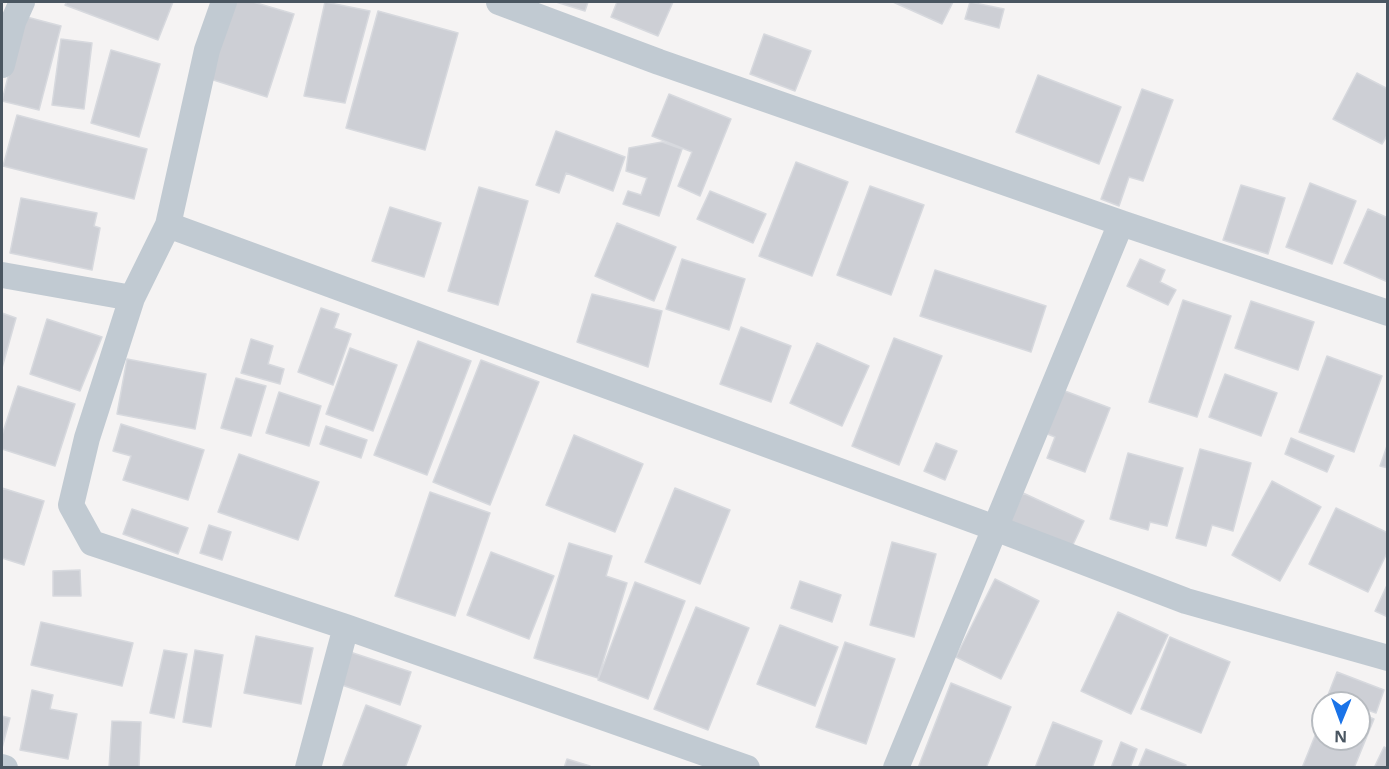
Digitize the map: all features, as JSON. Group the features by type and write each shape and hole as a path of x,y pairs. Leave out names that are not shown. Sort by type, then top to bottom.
{"street":[{"path":"2,65 13,22 21,2"},
{"path":"224,2 207,50 168,225 132,298 87,438 70,505 92,543 346,627 747,768"},
{"path":"499,2 659,62 1120,223 1388,313"},
{"path":"896,768 1120,223"},
{"path":"168,225 995,528 1186,601 1388,658"},
{"path":"2,275 132,298"},
{"path":"308,768 346,627"}],"building":[{"path":"67,2 173,2 158,40 65,5"},
{"path":"228,2 253,2 294,14 267,97 204,77"},
{"path":"325,2 370,11 345,103 304,96"},
{"path":"556,2 588,2 585,11"},
{"path":"617,2 673,2 658,36 611,17"},
{"path":"893,2 953,2 942,24"},
{"path":"970,2 1004,9 999,28 965,19"},
{"path":"378,11 458,33 425,150 346,128"},
{"path":"23,16 61,26 39,110 2,101"},
{"path":"764,34 811,51 795,91 750,74"},
{"path":"61,39 92,43 84,109 52,105"},
{"path":"111,50 160,64 139,137 91,123"},
{"path":"1357,73 1388,89 1388,134 1382,144 1333,119"},
{"path":"1038,75 1121,107 1099,164 1016,132"},
{"path":"1142,89 1173,100 1143,181 1129,177 1119,206 1101,199"},
{"path":"669,94 731,119 700,196 678,186 692,152 652,136"},
{"path":"17,115 147,149 134,199 3,166"},
{"path":"556,131 625,157 613,191 566,173 559,193 536,185"},
{"path":"662,142 682,149 659,216 623,204 628,191 641,195 647,178 626,171 629,148"},
{"path":"796,162 848,182 812,276 759,256"},
{"path":"1310,183 1356,201 1332,264 1286,247"},
{"path":"1241,185 1285,198 1268,254 1223,240"},
{"path":"870,186 924,205 891,295 837,275"},
{"path":"479,187 528,201 498,305 448,291"},
{"path":"710,191 766,214 753,243 697,219"},
{"path":"21,198 97,213 94,226 100,228 92,270 10,253"},
{"path":"390,207 441,223 424,277 372,261"},
{"path":"1368,209 1388,218 1388,282 1344,263"},
{"path":"617,223 676,247 654,301 595,276"},
{"path":"682,259 745,279 729,330 666,309"},
{"path":"1140,259 1165,270 1160,282 1176,290 1168,305 1127,286"},
{"path":"935,270 1046,306 1031,352 920,316"},
{"path":"592,294 662,311 648,367 577,342"},
{"path":"1183,300 1231,316 1197,417 1149,402"},
{"path":"1251,301 1314,322 1298,370 1235,348"},
{"path":"321,308 339,314 334,328 351,334 333,385 298,372"},
{"path":"2,313 16,318 2,368"},
{"path":"47,319 102,337 80,391 30,374"},
{"path":"741,327 791,346 771,402 720,384"},
{"path":"894,338 942,356 899,465 852,446"},
{"path":"251,339 273,346 268,364 284,369 280,384 241,373"},
{"path":"418,341 471,361 427,475 374,455"},
{"path":"817,343 869,366 842,426 790,403"},
{"path":"350,348 397,365 373,431 326,414"},
{"path":"1327,356 1382,376 1354,452 1299,432"},
{"path":"127,359 206,374 195,429 117,414"},
{"path":"481,360 539,382 490,505 433,482"},
{"path":"1225,374 1277,393 1261,436 1209,417"},
{"path":"236,378 266,386 251,436 221,428"},
{"path":"18,386 75,404 55,466 2,449 2,435"},
{"path":"1057,388 1110,408 1085,472 1047,458 1055,437 1040,431"},
{"path":"279,392 321,406 309,446 266,433"},
{"path":"121,424 204,450 188,500 123,480 131,456 113,451"},
{"path":"326,426 367,440 361,458 320,444"},
{"path":"574,435 643,464 615,532 546,505"},
{"path":"1291,438 1334,456 1327,472 1285,454"},
{"path":"936,443 957,451 945,480 924,471"},
{"path":"1388,443 1388,468 1380,466"},
{"path":"1200,449 1251,463 1233,531 1212,525 1206,546 1176,538"},
{"path":"1128,453 1183,468 1167,526 1150,522 1148,530 1110,519"},
{"path":"239,454 319,482 298,540 218,512"},
{"path":"1272,481 1321,507 1280,581 1232,555"},
{"path":"2,488 44,501 24,565 2,558"},
{"path":"675,488 730,510 700,584 645,562"},
{"path":"430,492 490,513 455,616 395,596"},
{"path":"1023,493 1084,521 1070,551 1009,523"},
{"path":"1336,508 1388,533 1388,551 1368,592 1309,564"},
{"path":"132,509 188,528 178,554 123,534"},
{"path":"209,525 231,532 222,560 200,553"},
{"path":"892,542 936,554 914,637 870,625"},
{"path":"569,543 612,556 606,576 627,583 598,678 534,658"},
{"path":"491,552 554,576 529,639 467,615"},
{"path":"80,570 81,596 53,596 53,571"},
{"path":"995,579 1039,601 1001,679 956,657"},
{"path":"800,581 841,595 832,622 791,608"},
{"path":"635,582 685,601 648,699 598,680"},
{"path":"1388,583 1388,617 1375,611"},
{"path":"696,607 749,628 708,730 654,709"},
{"path":"1118,612 1168,635 1131,714 1081,691"},
{"path":"41,622 133,643 122,686 31,665"},
{"path":"780,625 838,647 815,706 757,684"},
{"path":"256,636 313,648 301,704 244,693"},
{"path":"1170,637 1230,662 1201,733 1141,709"},
{"path":"845,642 895,659 866,744 816,727"},
{"path":"164,650 187,654 174,718 150,713"},
{"path":"195,650 223,655 211,727 183,722"},
{"path":"350,652 411,672 400,705 339,684"},
{"path":"1337,672 1384,690 1376,713 1371,711 1371,691 1330,691"},
{"path":"951,683 1011,707 986,768 918,768"},
{"path":"32,690 53,695 50,709 77,714 68,759 20,750"},
{"path":"366,705 421,726 405,768 342,768"},
{"path":"2,716 10,718 2,748"},
{"path":"112,721 141,722 139,768 109,768"},
{"path":"1053,722 1102,741 1092,768 1035,768"},
{"path":"1121,742 1137,749 1130,768 1111,768"},
{"path":"1311,746 1311,751 1361,751 1354,768 1302,768"},
{"path":"1384,747 1388,749 1388,768 1374,768"},
{"path":"1146,749 1186,765 1185,768 1138,768"},
{"path":"567,759 590,766 589,768 564,768"}]}
